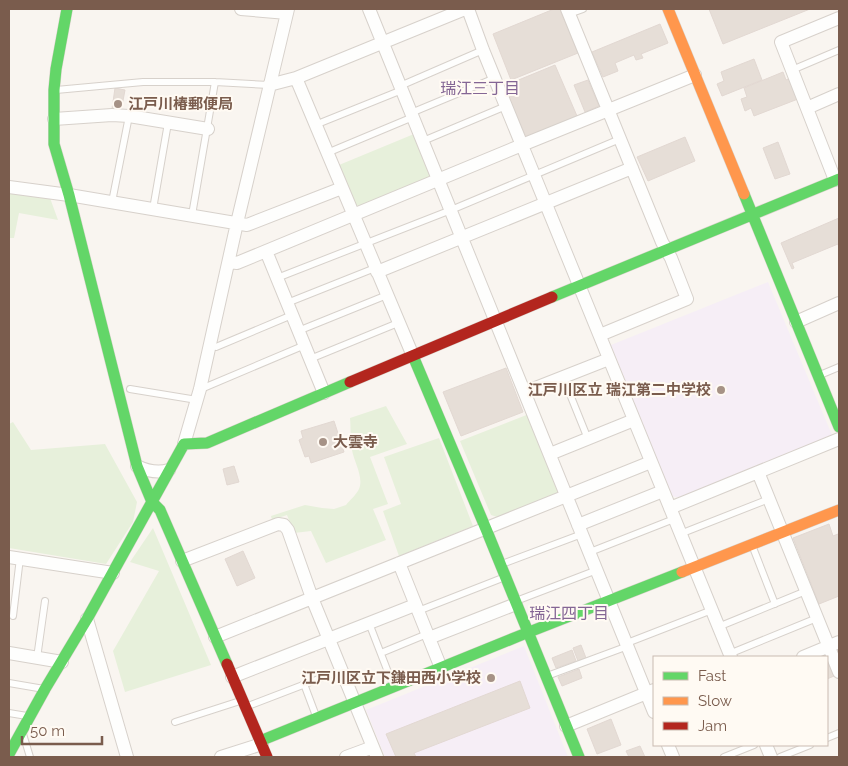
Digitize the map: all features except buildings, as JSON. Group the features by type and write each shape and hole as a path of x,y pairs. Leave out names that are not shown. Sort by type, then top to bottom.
{"street":[{"path":"10,749 87,619 184,444 210,345 236,223 287,11 241,9"},
{"path":"270,86 296,78 467,9 730,656"},
{"path":"668,9 818,376 832,402 839,427"},
{"path":"63,10 54,90 54,144 69,195 137,466 152,502 160,510 267,757"},
{"path":"372,10 382,42 609,601 650,692 653,707"},
{"path":"568,11 687,299 600,335"},
{"path":"184,444 207,442 579,285 837,179 781,42 839,18"},
{"path":"229,262 237,263 522,145 695,76"},
{"path":"296,78 486,529 579,757"},
{"path":"807,108 839,94"},
{"path":"54,119 112,115 129,116 208,130"},
{"path":"376,270 632,168"},
{"path":"9,187 69,195 247,225 342,188"},
{"path":"266,251 324,393"},
{"path":"796,322 839,303"},
{"path":"525,392 609,358"},
{"path":"550,454 634,420"},
{"path":"672,513 758,472 839,439"},
{"path":"214,637 651,462"},
{"path":"137,466 158,472 170,470"},
{"path":"758,472 817,618 834,644 839,672"},
{"path":"580,529 663,491"},
{"path":"221,757 839,510"},
{"path":"182,561 278,524 284,525 288,530 312,598 375,752 346,757"},
{"path":"14,557 113,573"},
{"path":"399,563 441,668"},
{"path":"428,636 516,603"},
{"path":"232,677 369,623 417,608"},
{"path":"87,619 126,757"},
{"path":"805,656 834,644"},
{"path":"9,653 62,662"},
{"path":"566,726 650,692"}],"lane":[{"path":"568,11 582,9"},
{"path":"315,125 483,50"},
{"path":"792,70 839,50"},
{"path":"327,153 494,78"},
{"path":"54,90 143,82 215,82 270,86"},
{"path":"192,215 215,82"},
{"path":"423,141 506,106"},
{"path":"112,202 129,116"},
{"path":"153,209 168,123"},
{"path":"277,278 451,210 620,140"},
{"path":"210,345 216,347 290,309 376,270"},
{"path":"298,331 387,295"},
{"path":"310,359 398,323"},
{"path":"130,389 198,395 305,345"},
{"path":"818,376 839,367"},
{"path":"563,377 588,439"},
{"path":"680,534 769,499"},
{"path":"590,552 672,513"},
{"path":"500,564 580,529"},
{"path":"751,544 775,604"},
{"path":"13,616 14,557"},
{"path":"516,603 597,570"},
{"path":"417,608 506,577"},
{"path":"718,627 806,591"},
{"path":"37,658 45,601"},
{"path":"546,677 712,610"},
{"path":"730,656 817,618"},
{"path":"369,623 394,687"},
{"path":"380,652 428,636"},
{"path":"175,722 243,704 342,670"},
{"path":"9,683 45,689"},
{"path":"304,684 316,718"},
{"path":"9,713 30,717"},
{"path":"22,731 30,757"},
{"path":"724,757 752,746"},
{"path":"780,757 808,746"}],"shaded area":[{"name":"江戸川区立 瑞江第二中学校","path":"768,282 832,435 679,498 672,496 611,345"},
{"name":"江戸川区立下鎌田西小学校","path":"524,646 568,757 385,757 366,710"}],"green space":[{"path":"414,134 431,174 428,181 363,207 355,205 339,165"},
{"path":"9,192 50,198 58,220 19,213 14,238 9,238"},
{"path":"386,406 407,444 370,457 388,504 373,509 386,540 326,563 311,531 294,533 287,515 272,520 271,516 305,505 334,509 346,505 358,491 360,484 360,475 352,450 350,418"},
{"path":"529,414 560,490 558,495 497,517 491,515 460,441"},
{"path":"13,422 31,450 105,444 137,502 133,522 106,564 9,548 9,424"},
{"path":"439,438 473,526 399,556 383,511 401,504 384,457"},
{"path":"153,528 211,665 125,692 113,651 159,571 130,562"}],"traffic: fast":[{"path":"67,9 56,69 54,144 69,195 137,466 152,502 160,510 227,664"},
{"path":"552,297 839,179"},
{"path":"744,194 839,427"},
{"path":"413,356 579,757"},
{"path":"9,754 87,619 184,444 207,443 350,382"},
{"path":"260,741 682,572"}],"traffic: slow":[{"path":"668,9 744,194"},
{"path":"682,572 839,510"}],"traffic: jam":[{"path":"350,382 552,297"},
{"path":"227,664 267,757"}],"place":[{"name":"江戸川椿郵便局","path":"118,104"},
{"name":"江戸川区立 瑞江第二中学校","path":"721,390"},
{"name":"大雲寺","path":"323,442"},
{"name":"江戸川区立下鎌田西小学校","path":"491,678"}],"district":[{"name":"瑞江三丁目","path":"480,88"},
{"name":"瑞江四丁目","path":"569,613"}]}
